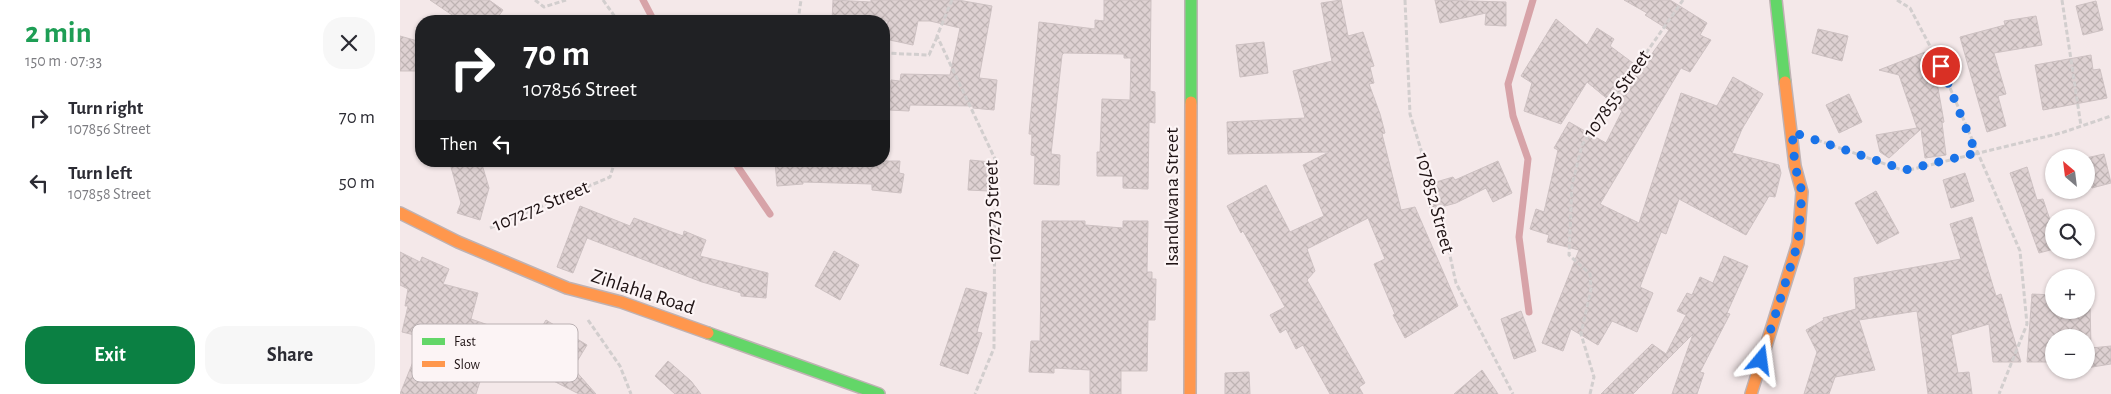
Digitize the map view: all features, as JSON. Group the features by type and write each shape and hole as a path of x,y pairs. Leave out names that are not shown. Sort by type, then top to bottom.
{"street":[{"name":"Isandlwana Street","path":"1190,394 1191,0"},
{"path":"1751,394 1798,243 1802,192 1795,166 1776,0"},
{"name":"Zihlahla Road","path":"400,214 458,242 567,288 621,302 879,394"}],"path":[{"path":"535,0 544,7 566,0"},
{"path":"603,0 614,15"},
{"path":"799,15 802,0"},
{"path":"890,52 929,55 952,0"},
{"name":"107852 Street","path":"1405,0 1410,114 1441,215 1456,283 1513,394"},
{"name":"107855 Street","path":"1590,394 1594,376 1581,334 1591,289 1590,274 1569,255 1572,185 1582,144 1683,0"},
{"path":"1897,0 1910,8 1941,66 1976,153 2020,251 2027,324 1999,394"},
{"path":"2062,0 2081,126"},
{"name":"107273 Street","path":"937,36 995,159 994,348 974,394"},
{"path":"1792,132 1905,170 2081,126 2111,116"},
{"name":"107272 Street","path":"458,242 610,176 613,167"},
{"path":"567,288 620,366 631,394"}],"building":[{"path":"430,0 489,0 503,10 499,15 452,15"},
{"path":"833,0 871,2 871,0 958,0 992,6 979,78 997,80 994,110 973,108 973,106 910,105 909,111 890,110 891,80 900,81 901,74 950,75 960,28 930,21 918,21 913,45 890,40 890,15 832,15"},
{"path":"1104,0 1151,0 1150,91 1155,92 1155,123 1149,122 1148,189 1123,188 1123,176 1097,176 1097,152 1100,152 1102,99 1130,100 1131,58 1124,58 1124,54 1064,53 1062,55 1051,154 1060,155 1059,185 1034,184 1035,156 1031,155 1032,134 1029,134 1039,22 1095,29 1095,20 1104,21"},
{"path":"1341,0 1348,36 1363,32 1374,66 1370,67 1374,83 1369,84 1385,133 1382,134 1401,210 1415,207 1458,306 1405,338 1393,315 1395,314 1374,264 1385,259 1368,218 1307,249 1315,271 1307,280 1365,383 1359,387 1363,394 1330,394 1303,345 1296,349 1286,329 1280,333 1270,315 1285,307 1227,206 1266,185 1290,232 1324,216 1303,165 1329,152 1228,154 1227,122 1305,118 1293,71 1332,61 1321,3"},
{"path":"1435,0 1506,2 1506,26 1485,25 1486,13 1440,23"},
{"path":"1624,0 1670,0 1707,23 1700,35 1711,40 1690,72 1681,68 1600,204 1639,223 1681,93 1717,106 1733,77 1763,94 1742,129 1732,153 1779,165 1781,173 1775,197 1769,196 1746,235 1679,199 1666,234 1661,232 1640,287 1653,293 1637,332 1612,321 1598,345 1571,329 1563,351 1542,343 1579,250 1547,242 1549,235 1530,229 1536,209 1544,212 1558,150 1554,148 1569,122 1606,143 1622,111 1587,82 1561,124 1524,111 1532,83 1521,76 1556,19 1587,45 1597,28 1614,39 1610,46 1641,69 1669,30 1645,15 1647,13"},
{"path":"2096,1 2103,30 2083,35 2076,6"},
{"path":"2036,16 2042,45 1994,53 2006,94 1998,96 2006,126 1987,132 1960,37 2005,25 2004,21"},
{"path":"1818,29 1848,36 1842,61 1812,53"},
{"path":"400,36 415,40 415,71 400,71"},
{"path":"1264,42 1268,73 1240,77 1236,45"},
{"path":"1925,52 1936,77 1944,122 1942,123 1946,155 1925,158 1921,129 1889,158 1880,152 1876,135 1917,128 1899,75 1879,70"},
{"path":"2091,55 2093,70 2100,69 2107,98 2043,110 2035,65"},
{"path":"1849,94 1862,122 1839,133 1826,105"},
{"path":"2104,154 2111,183 2095,187 2095,156"},
{"path":"970,160 991,162 989,191 968,190"},
{"path":"890,161 900,161 899,173 904,174 901,193 872,190 872,184 803,182 803,184 777,186 775,167 890,167"},
{"path":"1498,161 1512,193 1493,202 1486,188 1456,203 1430,210 1426,185 1453,177 1455,180"},
{"path":"451,167 483,167 489,188 480,220 457,213 461,203"},
{"path":"2027,167 2037,200 2043,199 2046,209 2045,251 2039,253 2010,173"},
{"path":"1965,173 1974,201 1951,208 1943,180"},
{"path":"1876,191 1899,233 1877,244 1855,203"},
{"path":"580,206 630,226 634,218 683,236 684,231 706,240 700,256 768,273 766,298 741,296 741,293 702,282 587,238 573,273 557,267"},
{"path":"1972,217 1996,296 2001,294 2021,362 1993,362 1989,324 1951,335 1958,373 1969,372 1972,394 1928,394 1917,311 1859,320 1875,370 1835,377 1829,394 1804,394 1817,352 1806,330 1824,320 1823,318 1856,309 1854,278 1961,259 1950,224"},
{"path":"1042,221 1085,221 1085,225 1123,228 1123,221 1148,221 1147,272 1152,272 1152,279 1156,279 1155,320 1148,320 1147,371 1121,371 1121,394 1090,394 1090,370 1054,368 1054,373 1029,372 1031,341 1040,341"},
{"path":"834,251 859,265 840,300 815,286"},
{"path":"400,252 420,262 422,257 449,269 443,284 478,293 471,319 485,324 412,324 412,334 402,332 408,306 405,306 408,289 400,285"},
{"path":"1724,256 1748,266 1727,313 1730,314 1700,372 1704,373 1697,394 1672,394 1693,334 1633,394 1601,394 1652,344 1666,354 1686,315 1677,311 1687,293 1692,295 1700,277 1713,283"},
{"path":"966,288 987,293 977,332 982,333 968,374 940,365"},
{"path":"2032,294 2045,295 2045,319 2090,319 2091,329 2045,329 2045,362 2027,362"},
{"path":"1521,311 1536,351 1514,359 1501,319"},
{"path":"546,320 553,324 544,324"},
{"path":"578,340 587,345 578,360"},
{"path":"2111,346 2111,364 2095,367 2095,348"},
{"path":"668,361 691,381 701,394 675,394 655,376"},
{"path":"412,364 412,382 480,382 476,394 400,394"},
{"path":"1482,370 1498,394 1454,394"},
{"path":"1249,372 1250,394 1225,394 1225,373"},
{"path":"578,374 596,394 579,394 555,382 578,382"}],"waterway":[{"path":"643,0 651,15"},
{"path":"1529,312 1519,237 1528,159 1513,116 1508,84 1533,0"},
{"path":"738,167 770,214"}],"traffic: fast":[{"path":"1191,0 1191,102"},
{"path":"1776,0 1785,82"},
{"path":"708,333 879,394"}],"traffic: slow":[{"path":"1751,394 1798,243 1802,192 1795,166 1785,82"},
{"path":"1190,394 1191,102"},
{"path":"400,213 458,242 567,288 621,302 708,333"}],"route":[{"path":"1761,360 1798,243 1802,192 1795,166 1792,132 1905,170 1976,153 1941,66"}]}
